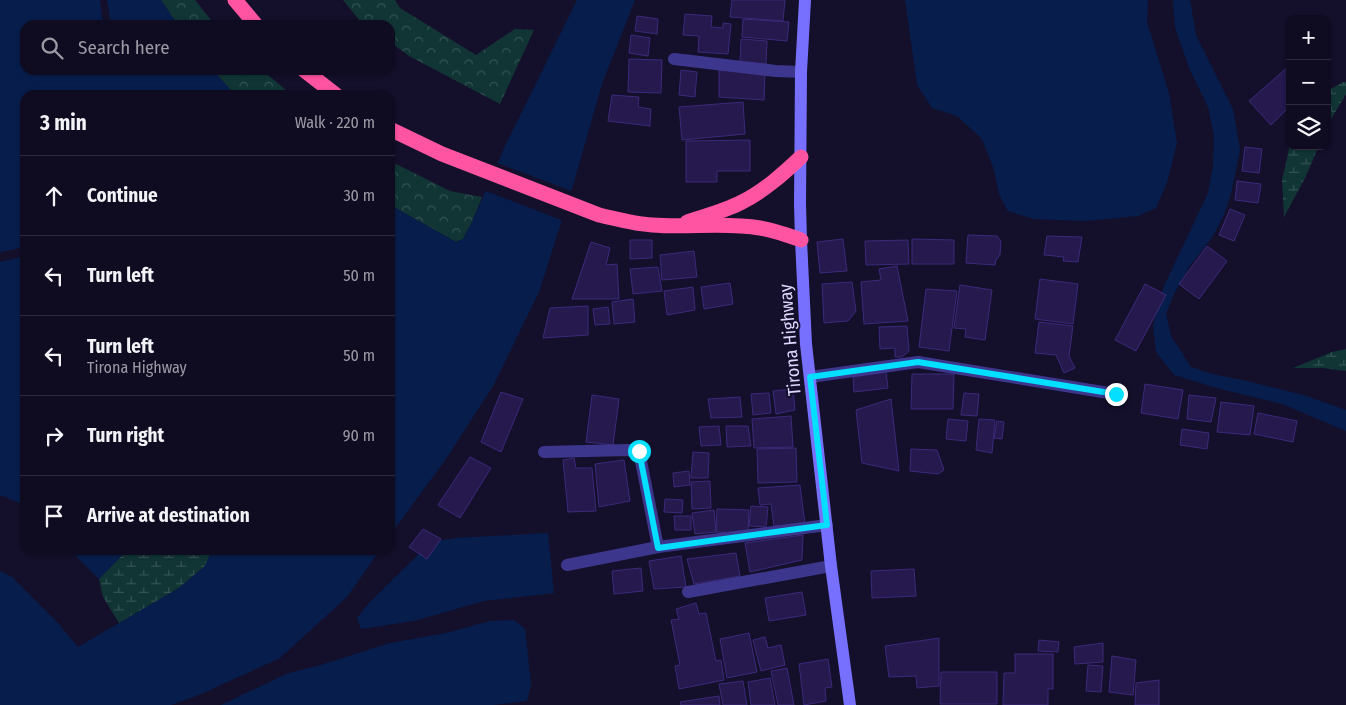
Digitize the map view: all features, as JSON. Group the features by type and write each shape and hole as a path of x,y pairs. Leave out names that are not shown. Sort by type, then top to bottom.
{"highway":[{"path":"235,0 252,20"},
{"path":"310,75 330,90"},
{"path":"395,132 414,142 470,165 599,215 641,224 754,227 773,230 801,240"},
{"path":"676,226 740,204 751,198 801,157"}],"main road":[{"name":"Tirona Highway","path":"805,0 801,72 801,240 806,344 831,566 850,705"}],"street":[{"path":"674,59 776,71 801,72"},
{"path":"810,377 918,362 1116,394"},
{"path":"544,452 639,451 658,548"},
{"path":"567,565 658,548 827,525"},
{"path":"688,592 831,566"}],"green space":[{"path":"161,0 195,0 211,20 175,20"},
{"path":"343,0 395,0 400,8 476,55 515,29 534,30 500,104 409,56 395,46 395,20 359,20"},
{"path":"217,75 268,75 286,90 231,90"},
{"path":"1346,82 1346,94 1331,119 1331,105 1331,89"},
{"path":"1289,150 1317,150 1284,217 1282,180"},
{"path":"395,164 450,191 482,197 463,239 456,242 395,208"},
{"path":"1346,349 1346,371 1322,368 1293,368 1332,352"},
{"path":"122,555 210,555 205,566 179,588 119,623 103,597 99,579"}],"water":[{"path":"0,0 100,0 102,20 20,20 20,75 217,75 231,90 20,90 20,248 0,252"},
{"path":"107,0 161,0 175,20 110,20"},
{"path":"577,0 635,0 602,84 574,182 539,292 493,386 446,459 395,528 395,208 456,242 463,239 506,144"},
{"path":"905,0 1148,0 1147,22 1169,93 1177,143 1167,183 1156,208 1138,216 1086,221 1033,219 1008,211 999,194 994,170 982,139 957,116 932,108 917,85"},
{"path":"1173,0 1190,0 1196,35 1233,109 1240,150 1231,194 1224,215 1213,236 1189,267 1174,294 1166,314 1171,336 1191,367 1212,374 1304,395 1346,410 1346,431 1282,404 1220,389 1174,375 1156,352 1153,325 1164,286 1208,193 1213,166 1214,136 1208,107 1190,70 1175,28"},
{"path":"20,257 20,503 0,495 0,262"},
{"path":"548,533 554,593 484,601 414,621 361,629 357,618 368,604 431,542 456,538"},
{"path":"75,555 122,555 99,579"},
{"path":"210,555 376,555 347,597 280,658 199,695 171,705 0,705 0,571 12,577 57,622 78,647 179,588 205,566"},
{"path":"514,620 525,629 531,684 527,701 493,705 221,705 286,674 390,643 446,633 490,621"}],"pier":[{"path":"495,162 574,192 564,221 483,190"}],"building":[{"path":"732,0 785,0 783,21 730,17"},
{"path":"685,14 712,16 711,27 723,28 723,23 731,24 728,54 698,52 699,36 683,35"},
{"path":"637,16 658,19 657,34 635,31"},
{"path":"743,19 789,22 787,41 742,37"},
{"path":"631,35 650,38 648,56 629,53"},
{"path":"741,39 767,41 766,64 740,62"},
{"path":"629,59 662,60 661,93 628,92"},
{"path":"1286,69 1286,110 1271,125 1249,101"},
{"path":"681,70 697,72 695,97 679,95"},
{"path":"719,70 765,73 764,100 719,97"},
{"path":"612,95 639,97 638,107 651,109 650,126 608,121"},
{"path":"743,102 745,134 682,140 679,107"},
{"path":"750,140 750,171 717,171 717,182 686,182 686,141"},
{"path":"1245,147 1262,149 1259,173 1242,171"},
{"path":"1237,181 1261,184 1258,203 1235,200"},
{"path":"1230,209 1245,215 1234,241 1219,235"},
{"path":"968,235 997,236 1001,241 1000,255 995,265 966,263"},
{"path":"1047,236 1082,237 1078,262 1063,261 1064,257 1044,255"},
{"path":"843,239 847,271 820,273 817,242"},
{"path":"912,239 954,240 954,264 912,264"},
{"path":"630,240 652,240 652,258 630,259"},
{"path":"908,240 909,264 866,265 865,241"},
{"path":"591,242 610,248 606,265 617,264 619,299 572,299"},
{"path":"1207,246 1227,261 1199,299 1179,284"},
{"path":"694,251 697,277 662,280 660,255"},
{"path":"897,266 908,321 864,324 861,282 881,280 879,269"},
{"path":"658,267 662,291 633,294 630,269"},
{"path":"1040,279 1078,284 1073,324 1035,319"},
{"path":"852,282 856,311 848,321 824,323 822,284"},
{"path":"730,283 733,304 704,309 701,287"},
{"path":"1145,284 1166,295 1136,351 1115,340"},
{"path":"960,285 992,290 985,340 965,337 966,329 954,328"},
{"path":"693,287 695,310 667,315 664,291"},
{"path":"926,289 957,291 949,351 919,347"},
{"path":"633,299 635,322 614,324 612,302"},
{"path":"588,306 588,335 543,338 550,308"},
{"path":"608,307 610,324 595,325 593,309"},
{"path":"1039,322 1073,326 1069,356 1075,368 1064,373 1056,355 1035,353"},
{"path":"907,326 909,351 902,357 895,357 895,348 880,349 879,327"},
{"path":"886,372 888,388 854,392 853,377"},
{"path":"912,374 954,374 953,409 911,409"},
{"path":"1145,384 1183,390 1178,419 1141,413"},
{"path":"793,389 795,410 776,414 773,391"},
{"path":"501,392 523,399 501,452 481,442"},
{"path":"769,393 771,413 753,415 751,394"},
{"path":"964,393 979,394 977,416 961,415"},
{"path":"592,395 619,399 613,445 586,442"},
{"path":"1189,395 1216,398 1211,422 1187,419"},
{"path":"740,397 742,417 711,418 708,399"},
{"path":"891,399 899,471 862,463 856,410"},
{"path":"1221,402 1254,406 1250,435 1217,432"},
{"path":"1258,413 1297,421 1293,442 1254,434"},
{"path":"791,416 793,447 754,448 752,419"},
{"path":"948,419 968,421 966,441 946,439"},
{"path":"979,419 995,420 992,453 976,450"},
{"path":"997,421 1004,422 1002,439 994,438"},
{"path":"719,426 721,445 701,446 699,427"},
{"path":"726,426 748,426 751,446 727,447"},
{"path":"1182,429 1209,433 1207,449 1180,445"},
{"path":"796,448 797,482 758,483 757,449"},
{"path":"911,449 937,450 944,470 938,474 910,471"},
{"path":"693,452 709,453 708,478 691,478"},
{"path":"470,457 491,468 460,518 438,505"},
{"path":"574,458 576,468 592,468 596,511 568,512 563,460"},
{"path":"624,460 630,501 599,507 595,464"},
{"path":"689,471 690,485 674,487 673,473"},
{"path":"710,481 711,508 692,509 691,482"},
{"path":"800,485 805,524 774,526 771,504 760,505 758,488"},
{"path":"665,499 683,500 682,513 664,512"},
{"path":"751,506 768,507 766,527 749,526"},
{"path":"717,509 749,510 748,533 716,532"},
{"path":"714,510 716,532 695,534 692,513"},
{"path":"674,516 691,516 691,530 675,530"},
{"path":"423,529 441,539 427,559 409,547"},
{"path":"803,535 802,560 750,572 745,543"},
{"path":"736,553 740,576 694,584 687,559"},
{"path":"681,556 686,587 654,589 649,561"},
{"path":"641,568 643,591 614,594 612,571"},
{"path":"914,569 916,596 872,598 871,571"},
{"path":"802,592 806,615 769,621 765,598"},
{"path":"696,603 699,614 706,613 716,661 721,660 724,680 679,689 675,666 680,665 671,620 679,619 676,609"},
{"path":"749,633 757,672 727,678 720,639"},
{"path":"765,637 768,648 781,645 785,665 761,671 753,640"},
{"path":"939,638 939,686 917,688 916,676 889,677 885,646"},
{"path":"1039,640 1059,642 1058,652 1038,651"},
{"path":"1103,643 1103,662 1075,664 1074,647"},
{"path":"1015,654 1053,654 1053,689 1048,689 1048,705 1003,705 1004,673 1015,673"},
{"path":"1112,656 1136,660 1133,695 1109,692"},
{"path":"828,659 832,687 825,688 826,701 804,705 799,664"},
{"path":"1088,665 1103,666 1101,692 1086,691"},
{"path":"787,668 794,705 778,705 771,671"},
{"path":"941,672 997,672 997,704 940,704"},
{"path":"770,678 775,705 751,705 748,682"},
{"path":"1159,680 1159,705 1135,705 1136,683"},
{"path":"743,681 747,705 723,705 719,684"},
{"path":"719,696 720,705 681,705 680,702"}],"route":[{"path":"639,451 658,548 827,525 810,377 918,362 1116,394"}]}
